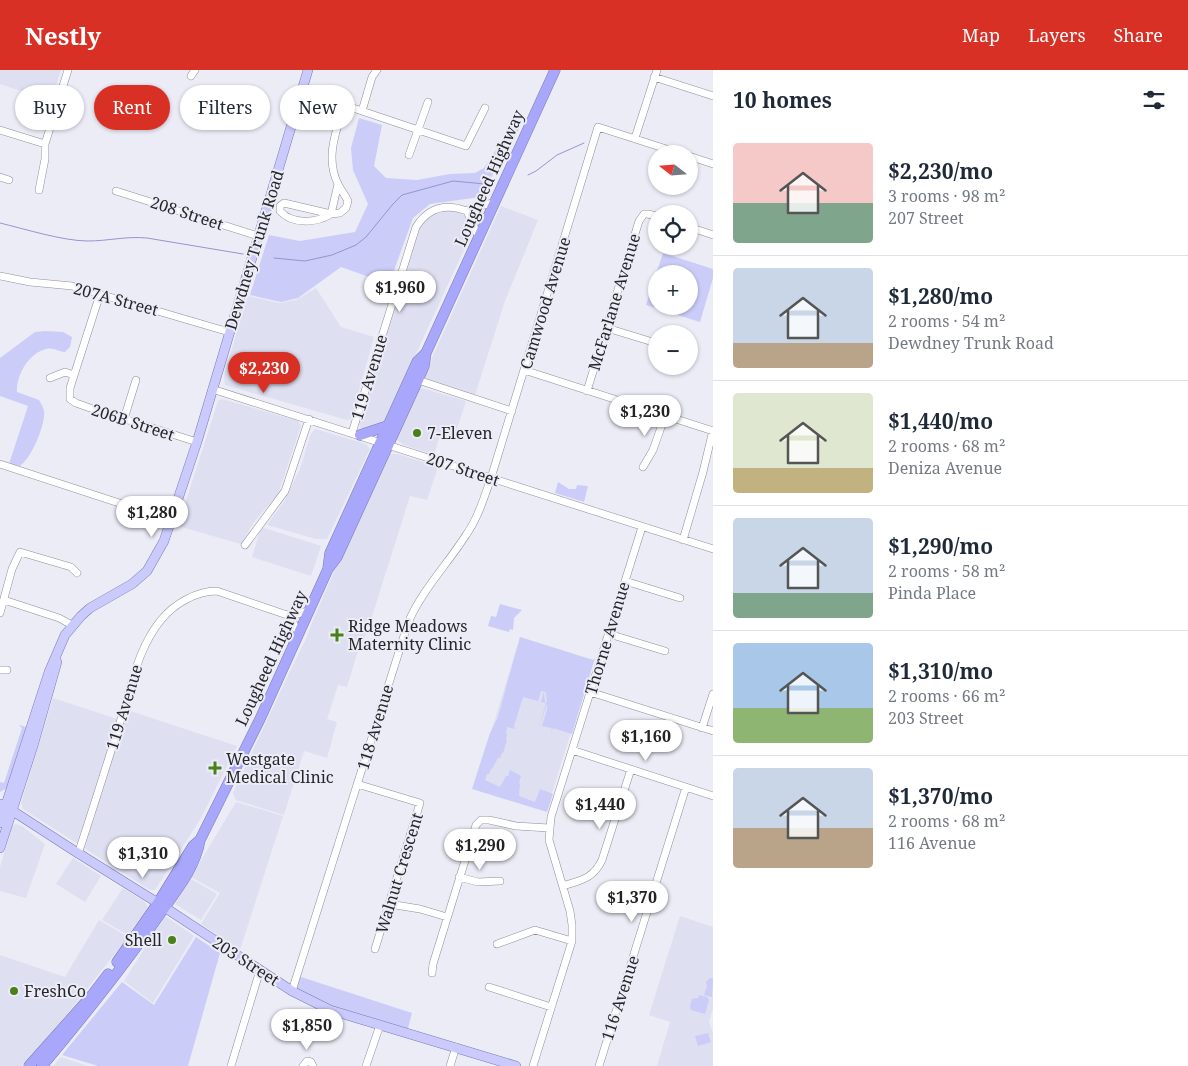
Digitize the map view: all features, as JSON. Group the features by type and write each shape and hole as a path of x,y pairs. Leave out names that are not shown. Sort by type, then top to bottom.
{"highway":[{"name":"Lougheed Highway","path":"42,1066 98,998 162,905 193,846 200,840 224,794 328,569 336,557 384,443 418,380 424,366 426,353 555,70"},
{"name":"Lougheed Highway","path":"384,443 387,426 416,362 426,353"},
{"path":"356,434 387,426"},
{"name":"Lougheed Highway","path":"29,1066 92,995 162,905"}],"main road":[{"name":"Dewdney Trunk Road","path":"304,85 308,70"},
{"name":"Dewdney Trunk Road","path":"0,823 49,672 72,626 90,608 132,584 147,570 161,549 197,442 290,130"},
{"name":"Dewdney Trunk Road","path":"0,848 6,806"},
{"name":"203 Street","path":"6,806 78,854 162,905 292,991 330,1010 516,1066"}],"street":[{"path":"39,190 45,160 45,144 68,70"},
{"path":"362,111 372,77 377,70"},
{"path":"656,145 635,138 655,74 713,96"},
{"path":"409,155 428,102"},
{"path":"355,109 466,146 485,108"},
{"name":"Camwood Avenue","path":"492,478 598,127 635,138"},
{"path":"0,130 45,144"},
{"path":"338,130 332,152 332,165 348,205 344,211 331,214 284,203 280,209 285,216 303,222 324,218 331,214 338,184"},
{"path":"698,159 713,164"},
{"path":"0,177 9,180"},
{"name":"208 Street","path":"116,191 258,236"},
{"path":"479,238 466,210 495,202"},
{"name":"119 Avenue","path":"356,434 416,227 421,219 435,209 444,207 466,210 487,219"},
{"name":"McFarlane Avenue","path":"587,391 639,221 644,214 648,214"},
{"path":"698,230 713,235"},
{"name":"207A Street","path":"0,276 30,282 63,284 229,332"},
{"path":"50,378 65,372 74,374 100,294"},
{"path":"607,328 648,341"},
{"path":"524,370 713,430 703,472 682,540"},
{"name":"206B Street","path":"74,374 69,392 70,399 76,404 197,442"},
{"path":"124,419 136,380"},
{"path":"418,380 512,411"},
{"name":"207 Street","path":"212,389 713,549"},
{"path":"643,467 653,450 665,416"},
{"path":"245,545 285,491 309,419"},
{"path":"0,464 171,520"},
{"name":"118 Avenue","path":"292,991 412,612 424,592 467,534 480,510 492,478"},
{"name":"Thorne Avenue","path":"533,1066 572,942 571,918 549,840 551,816 642,526"},
{"path":"0,613 12,569 20,552 71,567 77,573"},
{"path":"625,581 680,598"},
{"name":"119 Avenue","path":"78,854 137,664 145,644 160,620 171,609 190,598 210,591 217,591 287,615"},
{"path":"4,600 59,618 72,626"},
{"path":"287,615 295,615 310,610"},
{"path":"287,615 292,620 299,635"},
{"path":"608,634 666,651"},
{"path":"590,692 713,731"},
{"path":"702,728 713,694"},
{"path":"572,750 713,796"},
{"path":"563,886 588,877 597,870 602,860 631,769"},
{"name":"Walnut Crescent","path":"357,784 420,803 375,949"},
{"name":"116 Avenue","path":"599,1066 686,787"},
{"path":"432,973 433,964 476,825 481,820 516,826 549,828"},
{"path":"459,877 478,882 500,881"},
{"path":"389,904 420,909 447,917"},
{"path":"497,944 535,930 572,942"},
{"path":"232,1066 260,970"},
{"path":"489,987 551,1007"},
{"path":"366,1066 380,1024"},
{"path":"450,1066 456,1048"},
{"path":"303,1066 307,1062 311,1062 314,1066"}],"shaded area":[{"path":"0,70 61,70 56,85 15,85 15,89 0,84"},
{"path":"359,118 382,125 374,166 386,178 417,180 450,174 475,173 484,168 512,126 519,129 480,197 430,204 413,218 389,284 341,267 298,298 281,302 250,295 269,235 300,241 355,232 368,204 353,170 351,148"},
{"path":"501,206 538,220 505,301 475,395 430,381 426,378 425,373"},
{"path":"444,210 454,211 466,216 471,226 469,239 385,421 364,430 360,428 359,423 417,232 428,217"},
{"path":"662,255 669,255 713,269 713,278 700,322 678,315 698,315 698,265 659,265"},
{"path":"316,288 341,327 374,337 351,419 347,420 225,385 224,374 248,296 279,303 296,300"},
{"path":"35,332 63,332 72,337 70,347 65,352 54,349 40,351 29,360 21,372 17,392 39,400 44,410 44,417 40,432 29,456 20,466 9,464 28,406 0,396 0,358"},
{"path":"421,388 466,401 456,432 442,428 434,455 404,445 397,440 396,436 418,390"},
{"path":"222,399 298,421 301,426 278,494 254,522 241,544 178,526 218,401"},
{"path":"315,429 366,444 370,449 327,539 316,539 267,525 285,500 300,469 310,436"},
{"path":"398,454 438,467 427,500 410,496 375,607 364,639 361,641 347,687 338,685 327,719 337,722 327,758 304,751 284,815 236,800 233,793 307,637 348,540 389,455"},
{"path":"558,482 569,489 576,489 577,485 588,486 584,502 555,493"},
{"path":"261,527 321,546 311,576 252,557"},
{"path":"500,604 522,610 514,618 513,630 510,629 509,632 488,626 491,616 496,617"},
{"path":"520,637 593,660 547,810 474,788"},
{"path":"520,637 593,660 595,658 572,734 553,728 551,733 552,728 542,726 547,703 538,730 546,703 541,702 544,692 545,702 547,702 546,692 541,691 538,701 523,697 514,726 515,729 507,727 507,740 503,753 489,774 487,774 485,780 500,787 510,770 521,776 519,796 535,802 540,789 553,794 547,812 472,789 490,733 498,717"},
{"path":"53,698 123,721 127,710 237,746 201,818 155,890 150,890 23,809 21,803"},
{"path":"19,725 26,727 7,788 0,792 0,782 4,783 22,728"},
{"path":"236,802 283,816 240,950 201,924 220,893 191,877"},
{"path":"16,824 22,826 45,844 26,898 0,891 0,867 12,826"},
{"path":"73,858 101,876 85,902 56,884"},
{"path":"191,879 217,894 201,920 175,904"},
{"path":"123,888 144,901 148,907 128,935 102,920"},
{"path":"165,916 194,936 153,1003 124,981"},
{"path":"680,916 713,927 713,1008 709,1022 713,1033 713,1066 657,1066 670,1022 649,1015"},
{"path":"99,920 128,937 32,1055 21,1066 0,1066 0,955 65,977"},
{"path":"196,937 220,953 188,1066 98,1066 62,1055 122,982 154,1005"},
{"path":"298,976 412,1013 407,1032 380,1025 292,991"},
{"path":"710,978 713,979 712,997 704,995 707,986 706,982"},
{"path":"699,995 707,997 709,1000 705,1014 691,1010 692,999 698,998"},
{"path":"708,1033 711,1042 698,1046 695,1036"},
{"path":"61,1057 88,1066 53,1066"}],"waterway":[{"path":"528,175 557,155 584,143"},
{"path":"274,258 305,261 332,255 356,245 366,237 402,195 453,181 485,184"},
{"path":"0,223 56,237 78,240 147,238 243,254"}],"place":[{"name":"7-Eleven","path":"417,433"},
{"name":"Ridge Meadows Maternity Clinic","path":"337,635"},
{"name":"Westgate Medical Clinic","path":"215,768"},
{"name":"Shell","path":"172,940"},
{"name":"FreshCo","path":"14,991"}]}
